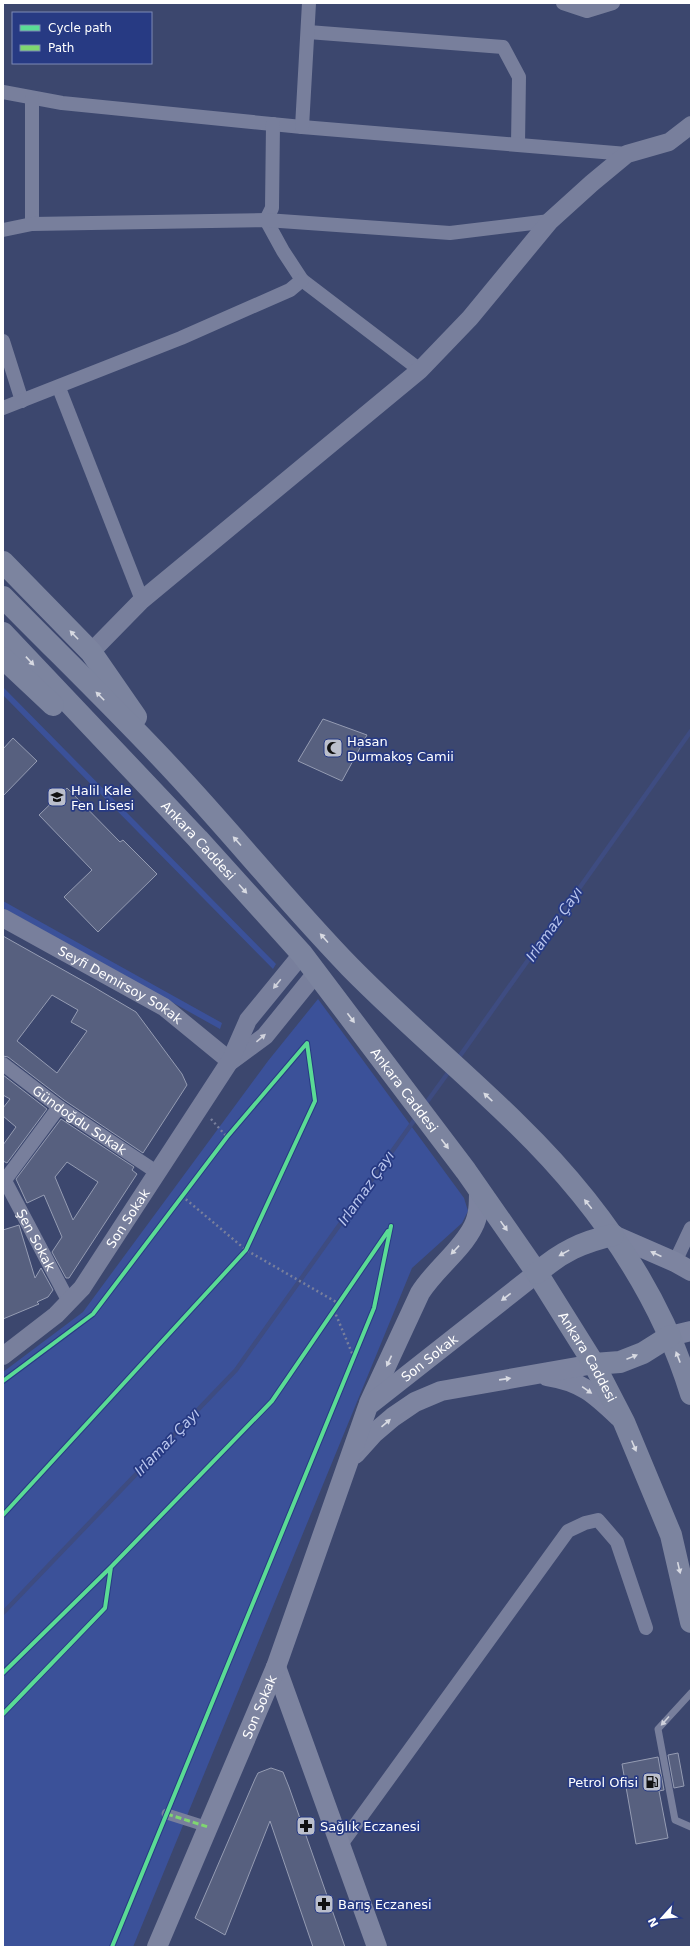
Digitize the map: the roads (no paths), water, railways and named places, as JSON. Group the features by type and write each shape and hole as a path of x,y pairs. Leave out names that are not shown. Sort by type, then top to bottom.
{"highway":[{"path":"3,562 91,652 171,768"},
{"name":"Ankara Caddesi","path":"3,597 171,768 350,967 517,1124 556,1164 613,1235 632,1264 670,1336 691,1394"},
{"name":"Ankara Caddesi","path":"3,632 198,839 302,954 466,1172 537,1273 594,1364 624,1422 671,1535 691,1622"},
{"path":"3,658 198,839"},
{"path":"537,1273 553,1259 576,1246 587,1241 613,1235"},
{"path":"594,1364 620,1362 643,1353 670,1336"}],"main road":[{"path":"368,1406 420,1293 430,1277 465,1239 474,1226 479,1210 479,1190"},
{"path":"613,1235 683,1267"},
{"name":"Son Sokak","path":"157,1947 276,1667 368,1406 537,1273"},
{"path":"670,1336 691,1331"},
{"name":"Son Sokak","path":"349,1461 373,1434 415,1402 441,1391 594,1364"},
{"name":"Son Sokak","path":"538,1375 558,1378 578,1384 599,1398 624,1422"},
{"path":"276,1667 377,1947"}],"street":[{"path":"302,127 309,3"},
{"path":"563,3 587,11 612,3"},
{"path":"308,32 503,47 519,77 518,144"},
{"path":"3,92 62,103 302,127 627,154 669,142 691,125"},
{"path":"32,98 32,224"},
{"path":"266,220 272,208 273,124"},
{"path":"91,652 142,600 420,370 470,318 550,221 627,154"},
{"path":"266,220 283,251 302,280 420,370"},
{"path":"3,230 32,224 266,220 450,233 550,221"},
{"path":"3,408 58,388 181,338 290,290 302,280"},
{"path":"3,342 22,401"},
{"path":"58,388 142,600"},
{"name":"Seyfi Demirsoy Sokak","path":"3,918 164,1007 230,1061"},
{"path":"230,1061 248,1020 302,954"},
{"path":"230,1061 265,1036 322,980"},
{"name":"Son Sokak","path":"3,1356 56,1315 82,1288 230,1061"},
{"name":"Gündoğdu Sokak","path":"3,1064 59,1108 158,1173"},
{"path":"4,1179 59,1108"},
{"name":"Şen Sokak","path":"4,1179 69,1302"},
{"path":"683,1267 691,1228"},
{"path":"340,1846 568,1531 585,1523 598,1520 617,1542 646,1628"},
{"path":"167,1814 208,1827"}],"lane":[{"path":"691,1693 658,1729 675,1820 691,1827"}],"waterway":[{"name":"Irlamaz Çayı","path":"457,1060 691,731"},
{"name":"Irlamaz Çayı","path":"424,1106 450,1070"},
{"name":"Irlamaz Çayı","path":"3,1613 236,1370 418,1115"}],"place":[{"name":"Hasan Durmakoş Camii","path":"333,748"},
{"name":"Halil Kale Fen Lisesi","path":"57,797"},
{"name":"Petrol Ofisi","path":"652,1782"},
{"name":"Sağlık Eczanesi","path":"306,1826"},
{"name":"Barış Eczanesi","path":"324,1904"}]}
